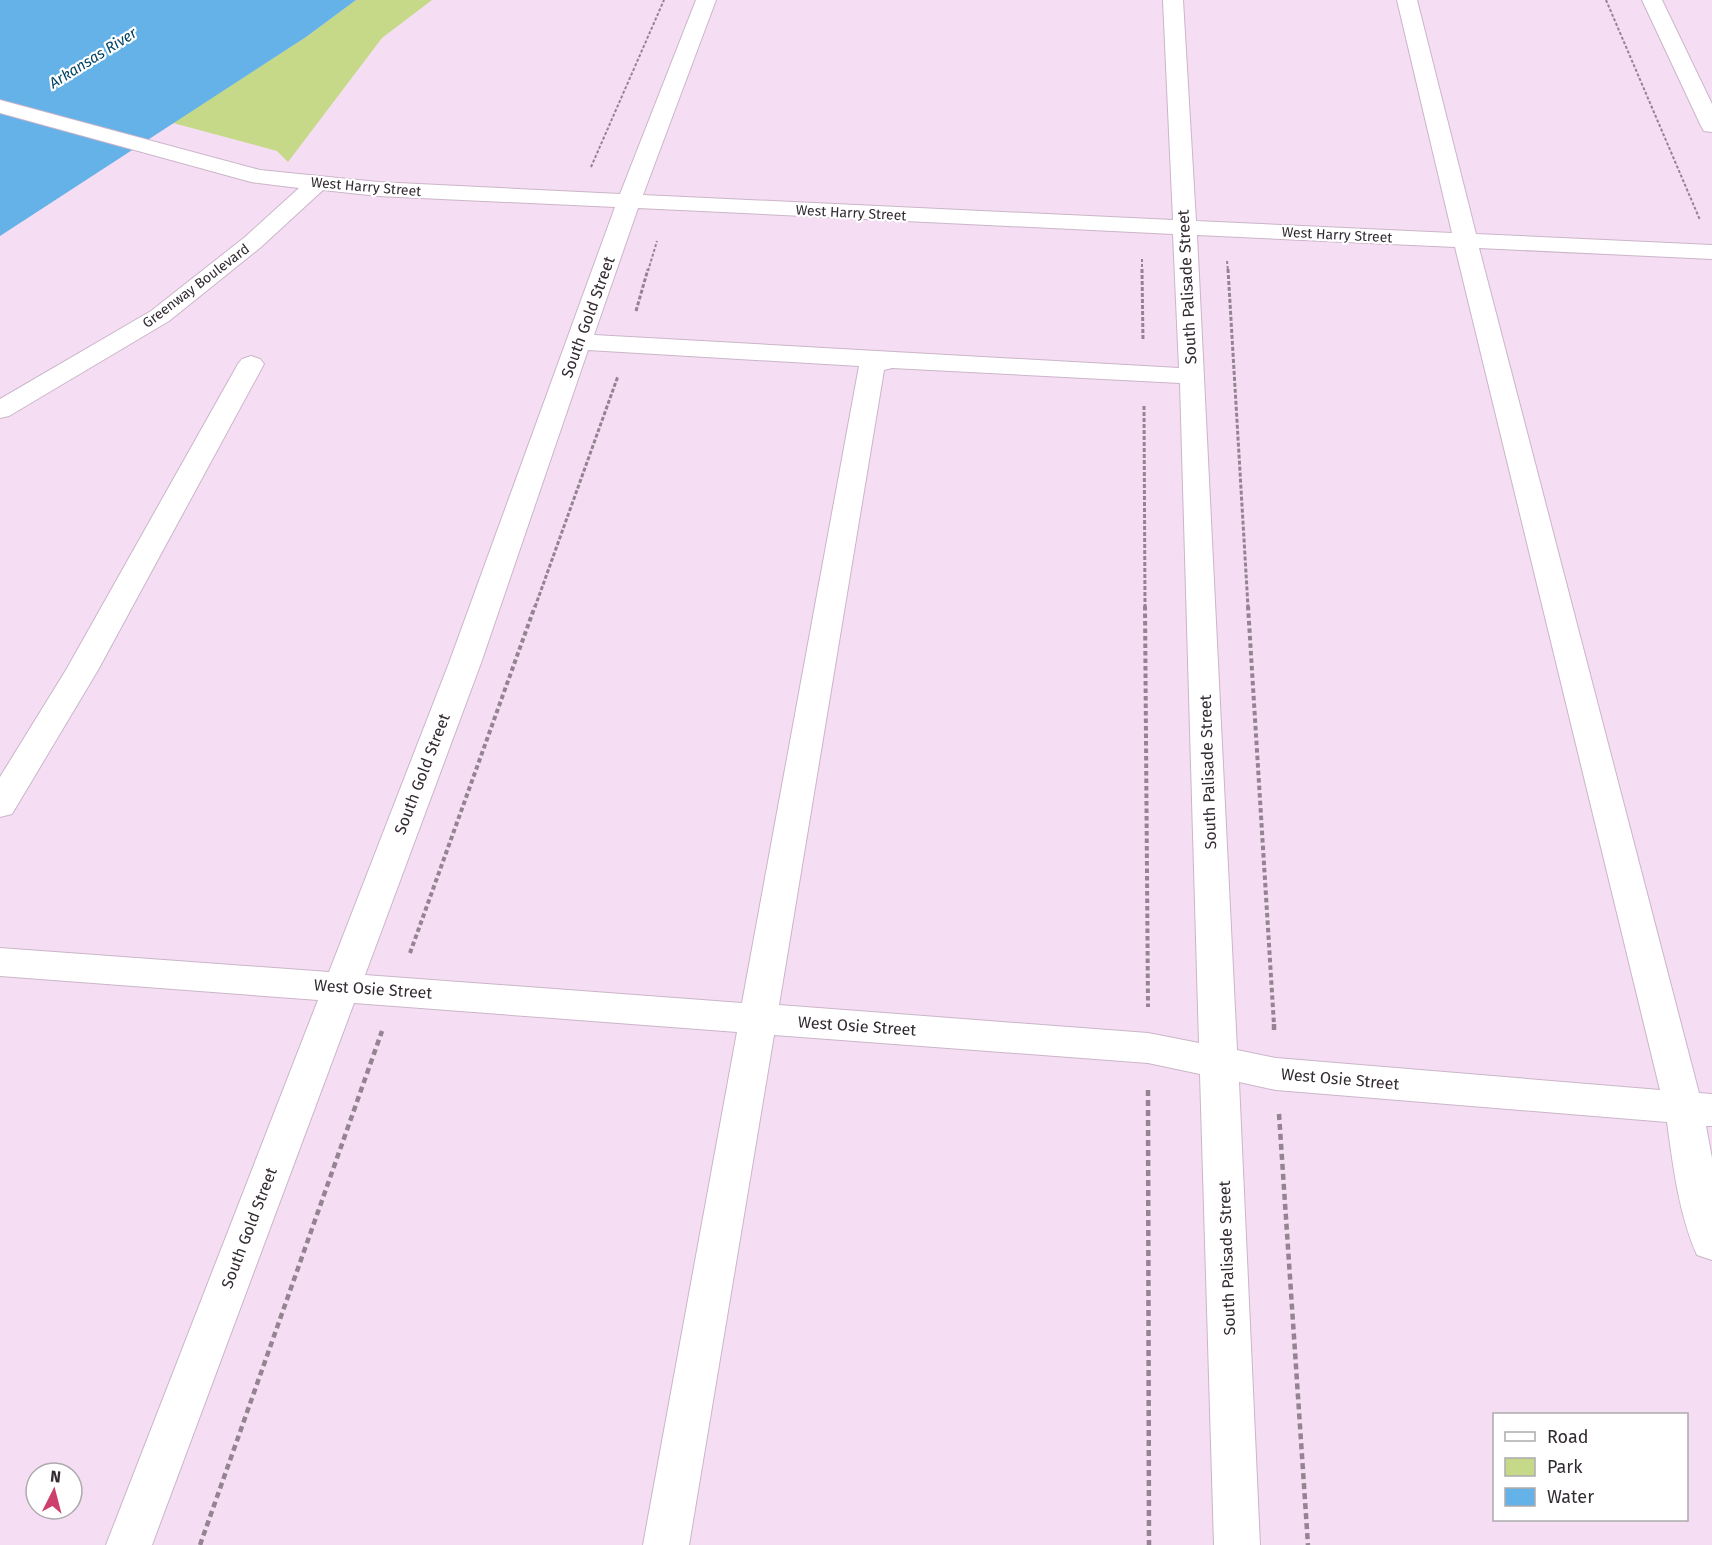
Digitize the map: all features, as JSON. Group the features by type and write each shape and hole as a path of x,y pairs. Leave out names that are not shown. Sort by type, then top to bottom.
{"street":[{"name":"South Gold Street","path":"129,1545 465,663 629,202 706,0"},
{"name":"South Palisade Street","path":"1173,0 1192,376 1237,1545"},
{"path":"1407,0 1494,358 1698,1109 1695,1176 1712,1242"},
{"path":"1652,0 1712,126"},
{"name":"West Harry Street","path":"0,106 259,177 378,189 1712,252"},
{"name":"Greenway Boulevard","path":"0,410 160,316 253,242 318,183"},
{"path":"579,342 1192,376"},
{"path":"666,1545 872,365 892,360"},
{"path":"0,805 82,670 251,364"},
{"name":"West Osie Street","path":"0,962 1148,1048 1276,1074 1698,1109"}],"path":[{"path":"590,168 664,0"},
{"path":"1606,0 1704,230"},
{"path":"1224,230 1230,285 1276,1074 1308,1545"},
{"path":"200,1545 396,991 615,384 658,235"},
{"path":"1142,258 1149,1545"}],"green space":[{"path":"356,0 432,0 382,38 288,162 277,151 173,123 306,37"}],"water":[{"name":"Arkansas River","path":"0,0 356,0 306,37 0,236"}]}
